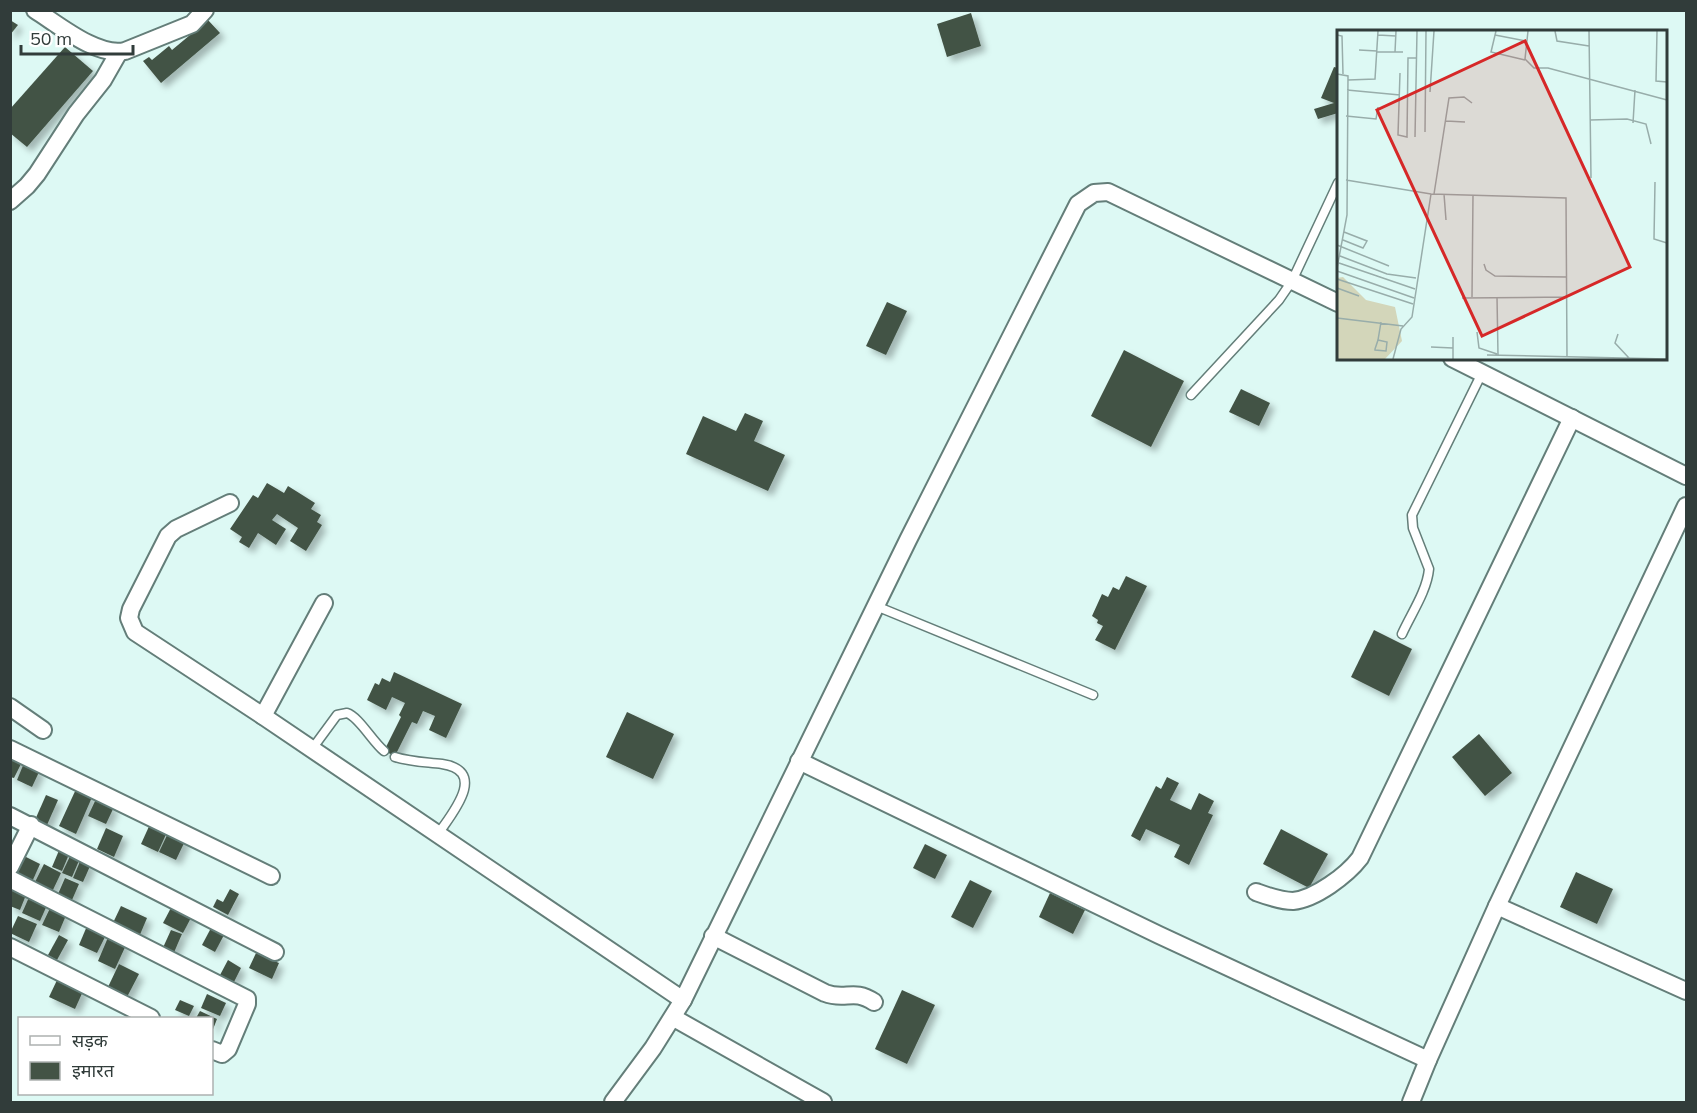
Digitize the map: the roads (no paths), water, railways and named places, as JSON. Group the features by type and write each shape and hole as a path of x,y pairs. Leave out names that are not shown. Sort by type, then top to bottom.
{"street":[{"path":"35,10 85,42 114,54 192,24 205,10"},
{"path":"10,201 37,174 76,114 103,80 119,52"},
{"path":"613,1102 674,1018 799,761 1078,204 1086,196 1108,192 1337,303"},
{"path":"1456,360 1686,476"},
{"path":"1256,892 1281,900 1300,899 1342,878 1360,858 1572,418"},
{"path":"230,503 176,529 168,536 131,609 129,618 135,632 683,1000"},
{"path":"1411,1102 1497,906 1686,506"},
{"path":"263,716 324,603"},
{"path":"10,707 44,730"},
{"path":"10,749 271,876"},
{"path":"799,761 1159,935 1428,1060"},
{"path":"10,816 275,952"},
{"path":"10,867 31,825"},
{"path":"10,879 247,999 248,1004 228,1050 222,1053 213,1050"},
{"path":"1497,906 1686,991"},
{"path":"713,936 825,993 841,996 860,994 874,1002"},
{"path":"10,947 149,1017"},
{"path":"674,1018 823,1102"}],"lane":[{"path":"1191,394 1264,318 1292,281 1337,185"},
{"path":"1402,634 1424,588 1429,569 1413,528 1412,515 1482,373"},
{"path":"876,606 1093,695"},
{"path":"312,749 338,715 347,712 358,720 366,733 384,752"},
{"path":"395,757 413,762 445,764 462,775 464,794 438,834"}]}
